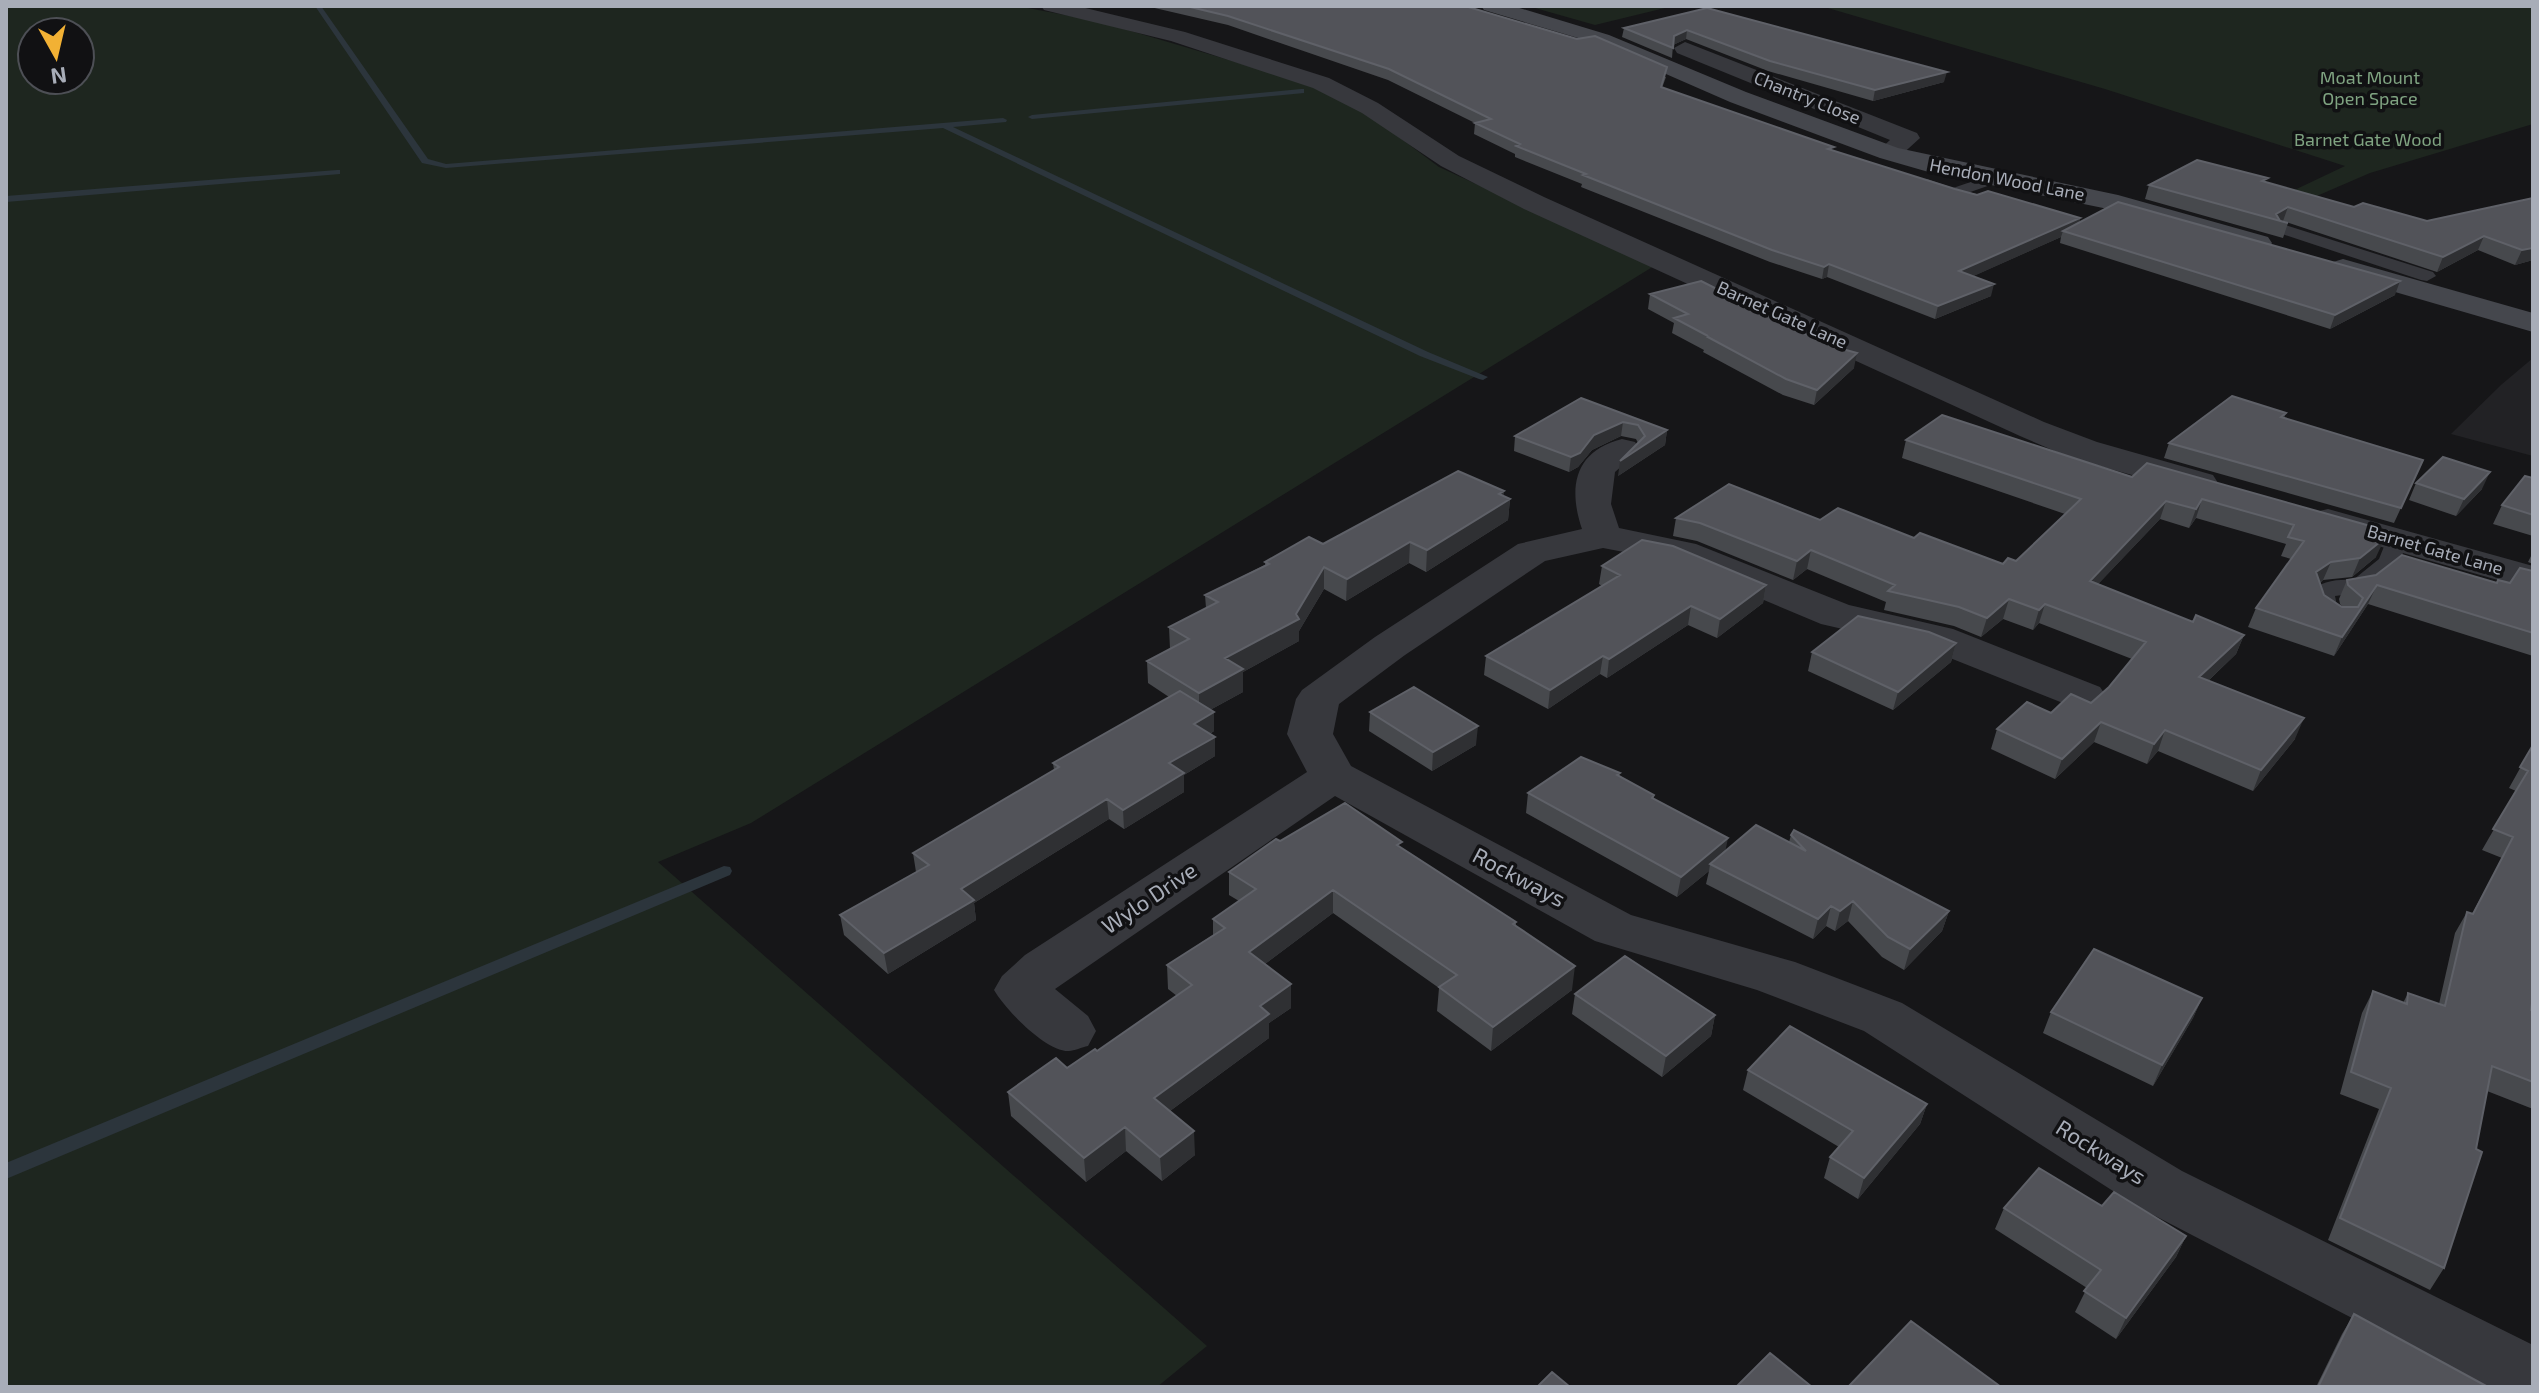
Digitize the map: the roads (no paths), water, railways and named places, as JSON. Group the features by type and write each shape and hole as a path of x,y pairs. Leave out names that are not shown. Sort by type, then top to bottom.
{"main road":[{"name":"Hendon Wood Lane","path":"1491,6 1602,39 1892,167 1932,165 2150,211 2533,323"}],"street":[{"name":"Barnet Gate Lane","path":"1051,6 1178,36 1321,83 1378,113 1450,161 1534,203 2032,429 2084,450 2233,493"},
{"name":"Chantry Close","path":"1685,48 1908,138 1892,167"},
{"path":"1603,536 1592,504 1597,468 1622,450"},
{"name":"Barnet Gate Lane","path":"2307,514 2533,578"},
{"path":"1333,776 1310,734 1318,699 1390,646 1532,552 1603,536 1682,552 1836,615 1938,638 2001,682 2084,696"},
{"name":"Wylo Drive","path":"1068,1031 1021,990 1044,968 1333,776"},
{"name":"Rockways","path":"1333,776 1613,928 1776,976 1883,1017 2160,1189 2533,1378"}],"lane":[{"path":"2282,229 2427,276"},
{"path":"2334,266 2360,254"},
{"path":"2340,618 2326,609 2322,593 2340,586 2358,587 2390,562 2397,539"}],"waterway":[{"path":"318,6 425,161 446,166 944,126 1424,354 1483,377"},
{"path":"1032,117 1301,91"},
{"path":"945,126 1003,120"},
{"path":"6,199 337,172"},
{"path":"6,1171 724,871"}],"park label":[{"name":"Moat Mount Open Space","path":"2370,88"},
{"name":"Barnet Gate Wood","path":"2368,140"}]}
